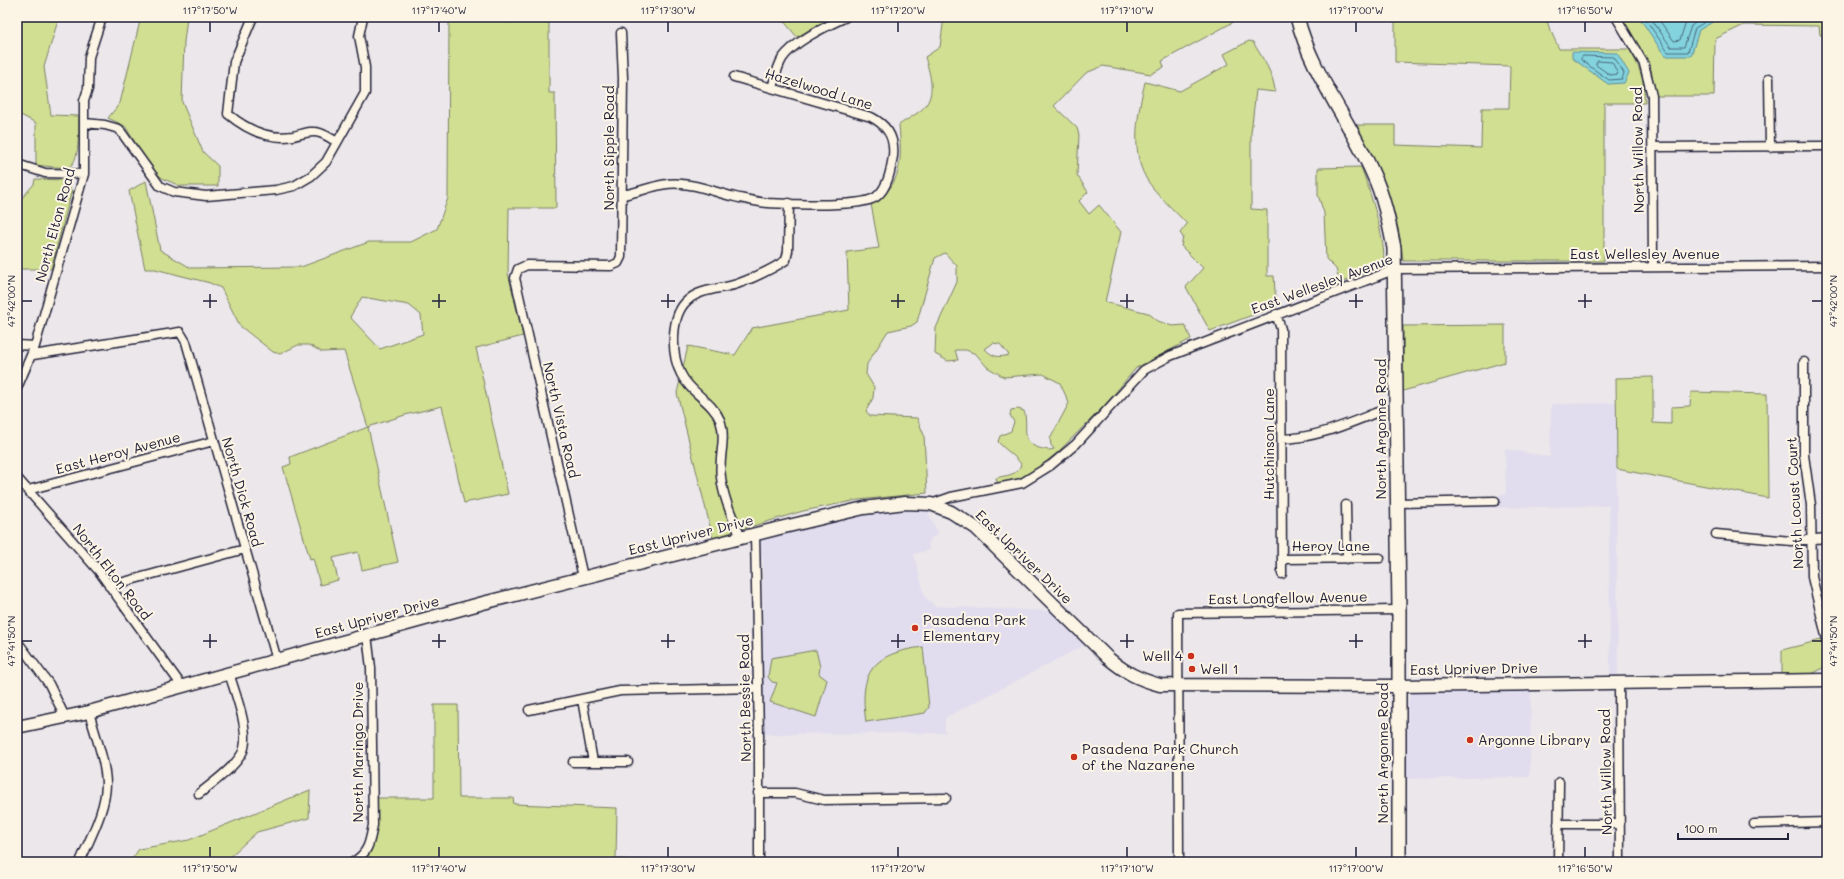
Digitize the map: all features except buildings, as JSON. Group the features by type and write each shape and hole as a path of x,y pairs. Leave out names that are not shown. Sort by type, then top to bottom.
{"main road":[{"name":"North Argonne Road","path":"1296,17 1300,32 1315,63 1373,174 1389,220 1394,248 1396,269 1399,610 1399,862"},
{"name":"East Upriver Drive","path":"17,727 89,712 583,577 755,534 830,516 890,504 919,503 931,504 951,512 976,528 1100,652 1120,668 1142,680 1160,685 1399,686 1827,680"}],"street":[{"name":"North Elton Road","path":"17,388 33,355 84,174 84,101 88,89 89,57 102,17"},
{"path":"253,17 234,62 228,114 241,125 259,133 276,136 314,132 321,133 337,142"},
{"path":"85,123 105,125 119,129 160,186 174,192 206,196 276,190 294,186 311,176 326,162 365,93 365,67 359,36 363,17"},
{"path":"772,88 780,64 790,50 822,29 846,17"},
{"name":"North Willow Road","path":"1616,17 1624,34 1636,48 1649,76 1652,96 1653,267"},
{"name":"North Sipple Road","path":"518,269 527,265 611,266 618,263 621,257 623,78 621,33"},
{"name":"Hazelwood Lane","path":"734,77 871,117 882,123 891,134 893,155 884,188 877,196 866,202 852,204 789,203"},
{"path":"1769,78 1770,147"},
{"path":"1652,147 1827,146"},
{"path":"17,164 46,173 84,174"},
{"path":"622,194 637,192 660,185 680,183 767,203 789,203 788,251 786,260 777,266 736,284 695,295 687,300 676,322 673,335 675,354 680,373 687,385 716,411 721,421 724,436 720,476 724,496 741,538"},
{"name":"East Wellesley Avenue","path":"931,504 951,497 1022,483 1051,465 1076,444 1144,370 1170,356 1195,345 1396,269 1827,266"},
{"name":"North Vista Road","path":"518,269 516,278 583,577"},
{"name":"Hutchinson Lane","path":"1276,314 1280,329 1282,574"},
{"name":"North Dick Road","path":"33,355 180,332 186,342 277,660"},
{"path":"17,345 35,346"},
{"name":"North Locust Court","path":"1804,362 1804,455 1811,505 1812,577 1827,640"},
{"path":"1282,439 1317,435 1378,412"},
{"name":"East Heroy Avenue","path":"28,490 214,441"},
{"name":"North Elton Road","path":"17,478 81,550 110,586 182,686"},
{"path":"1397,502 1495,501"},
{"path":"1346,505 1347,558"},
{"name":"North Bessie Road","path":"755,534 758,688 758,862"},
{"path":"1716,534 1791,540 1827,538"},
{"path":"110,586 245,549"},
{"name":"Heroy Lane","path":"1282,559 1380,558"},
{"name":"East Longfellow Avenue","path":"1178,686 1178,613 1399,610"},
{"name":"North Maringo Drive","path":"354,862 370,845 372,825 371,668 367,635"},
{"path":"17,640 49,684 65,718"},
{"path":"199,794 235,763 244,749 244,728 229,673"},
{"name":"North Willow Road","path":"1618,682 1620,862"},
{"path":"1178,686 1178,862"},
{"path":"529,710 632,690 758,688"},
{"path":"582,699 593,762"},
{"path":"80,862 103,804 106,784 103,762 89,712"},
{"path":"573,762 628,762"},
{"path":"1558,862 1559,782"},
{"path":"758,793 795,793 824,800 946,798"},
{"path":"1754,824 1827,822"},
{"path":"1558,824 1620,824"}],"shaded area":[{"path":"1616,403 1618,676 1610,676 1609,506 1404,509 1404,498 1494,497 1506,494 1505,449 1550,457 1551,404"},
{"name":"Pasadena Park Elementary","path":"900,510 928,512 938,534 932,537 928,544 930,550 914,554 925,597 935,606 1049,611 1085,645 945,718 945,733 762,734 763,561 760,554 759,538 886,511"},
{"path":"1531,689 1530,777 1405,779 1408,700 1412,693"}],"green space":[{"path":"17,17 59,17 44,67 51,115 79,116 77,154 75,160 67,167 36,165 36,123 17,113"},
{"path":"141,17 187,17 184,42 182,102 203,152 218,166 218,186 180,186 162,178 149,165 125,126 108,118 120,103"},
{"path":"449,17 505,17 505,22 549,22 549,93 555,93 556,208 509,208 508,273 523,336 476,348 508,494 464,503 442,406 405,415 368,427 344,351 322,352 309,345 298,345 280,354 273,352 240,326 221,288 210,283 155,269 145,269 129,191 146,181 160,250 191,268 301,267 369,242 411,242 437,229 448,198","holes":["362,297 409,305 421,315 423,334 380,349 350,317"]},
{"path":"693,17 831,17 797,37 782,19 694,21"},
{"path":"944,17 1238,17 1237,20 1162,61 1164,67 1151,74 1103,66 1086,73 1054,106 1077,128 1079,135 1077,175 1088,192 1079,201 1089,214 1099,205 1121,232 1105,302 1148,313 1158,321 1172,326 1185,325 1191,339 1136,368 1105,405 1057,453 1034,471 1016,480 998,485 996,478 1014,473 1021,464 998,442 1000,436 1011,431 1014,422 1010,415 1011,410 1018,409 1024,411 1026,432 1029,442 1039,448 1050,450 1054,449 1051,445 1050,439 1069,403 1060,383 1043,374 1004,377 987,367 976,354 966,350 955,350 958,360 948,361 935,354 936,328 957,282 957,266 945,253 935,258 917,322 911,326 888,331 867,364 866,374 874,387 873,398 866,411 870,416 917,418 924,435 927,493 858,500 803,511 713,538 677,393 688,346 735,355 752,328 849,310 847,252 879,248 871,204 882,197 895,180 900,160 899,125 920,111 926,105 931,94 931,81 925,57 940,47","holes":["993,343 1000,344 1009,355 996,356 985,349"]},
{"path":"1395,17 1546,17 1559,49 1629,49 1641,75 1645,103 1604,103 1604,261 1403,261 1397,225 1387,191 1357,125 1395,125 1395,145 1481,148 1482,108 1509,108 1510,66 1395,62"},
{"path":"1621,17 1827,17 1827,35 1820,35 1819,26 1744,25 1715,39 1714,96 1656,96 1650,64"},
{"path":"1249,41 1253,42 1267,66 1272,78 1275,92 1256,90 1251,133 1251,209 1267,210 1267,276 1274,276 1275,292 1279,305 1210,331 1186,287 1203,268 1181,246 1183,237 1180,233 1187,224 1149,183 1141,167 1137,143 1138,118 1145,82 1180,91 1229,64 1224,54"},
{"path":"1361,167 1381,234 1384,260 1381,267 1340,283 1336,269 1326,259 1324,213 1318,195 1318,168"},
{"path":"35,179 64,180 68,182 70,189 72,190 51,269 17,269 17,204 34,184"},
{"path":"1505,325 1505,362 1403,391 1403,326"},
{"path":"1653,377 1653,423 1671,424 1671,407 1690,406 1691,392 1767,394 1768,498 1617,469 1616,378"},
{"path":"368,427 398,562 362,570 358,552 333,558 338,580 320,585 313,558 310,559 283,467 291,464 290,457"},
{"path":"1821,640 1826,660 1823,668 1812,674 1782,674 1782,650"},
{"path":"923,647 929,707 925,713 866,722 864,690 867,678 873,668 881,660 892,654"},
{"path":"816,650 820,667 819,674 827,680 816,717 770,702 777,683 772,682 768,677 771,658"},
{"path":"434,705 458,705 459,798 513,798 514,804 617,808 616,859 647,860 647,862 362,862 374,840 377,798 434,798"},
{"path":"310,790 309,818 257,832 224,862 130,862 139,849 189,840"}],"water":[{"path":"1639,17 1721,17 1699,30 1691,56 1665,56"},
{"path":"1803,17 1827,17 1827,22"},
{"path":"1572,52 1617,53 1629,73 1624,83 1608,84 1572,58"}],"place":[{"name":"Pasadena Park Elementary","path":"915,628"},
{"name":"Well 4","path":"1191,656"},
{"name":"Well 1","path":"1192,669"},
{"name":"Argonne Library","path":"1470,740"},
{"name":"Pasadena Park Church of the Nazarene","path":"1074,757"}]}
